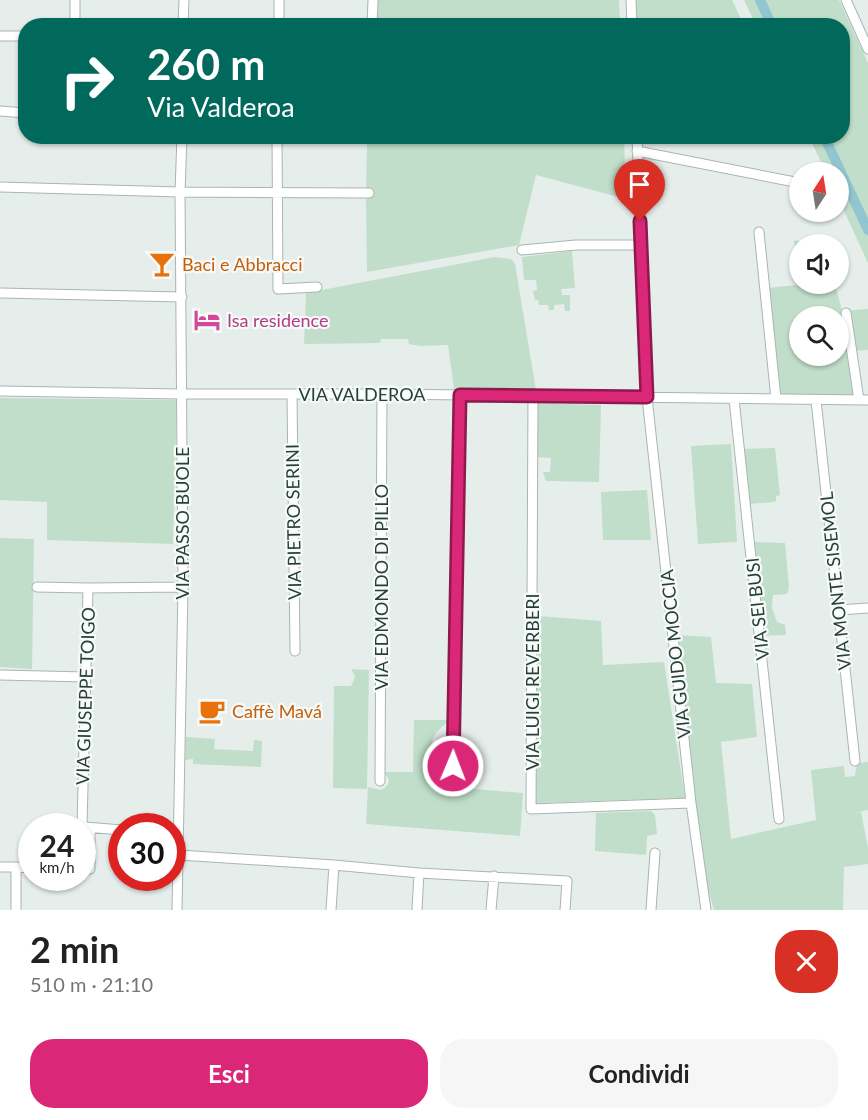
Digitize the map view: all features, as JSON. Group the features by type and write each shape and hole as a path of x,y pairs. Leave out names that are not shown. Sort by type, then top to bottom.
{"street":[{"path":"75,0 75,18"},
{"path":"183,18 184,0"},
{"path":"279,0 279,18"},
{"path":"372,18 373,0"},
{"path":"631,0 632,18"},
{"path":"846,0 868,49"},
{"path":"0,36 18,36"},
{"path":"0,111 18,112"},
{"name":"VIA PASSO BUOLE","path":"177,813 183,587 180,192 182,144"},
{"path":"277,144 278,289 317,287"},
{"name":"VIA GUIDO MOCCIA","path":"637,144 647,397 691,803 706,910"},
{"path":"637,150 789,181"},
{"path":"0,187 180,192 369,193"},
{"path":"759,232 776,399"},
{"path":"522,250 576,245 641,245"},
{"path":"0,293 182,297"},
{"path":"849,328 864,400"},
{"name":"VIA VALDEROA","path":"0,391 864,400"},
{"name":"VIA PIETRO SERINI","path":"292,394 295,651"},
{"name":"VIA EDMONDO DI PILLO","path":"380,781 382,394"},
{"path":"452,789 460,395"},
{"name":"VIA LUIGI REVERBERI","path":"533,396 531,809 691,803"},
{"name":"VIA SEI BUSI","path":"734,399 779,819"},
{"name":"VIA MONTE SISEMOL","path":"816,400 855,761"},
{"path":"37,587 88,588"},
{"name":"VIA GIUSEPPE TOIGO","path":"85,813 88,588 183,587"},
{"path":"839,610 868,608"},
{"path":"0,675 86,677"},
{"path":"651,910 655,853"},
{"path":"186,855 419,873 567,881 565,910"},
{"path":"331,910 334,865"},
{"path":"0,867 16,867 16,910"},
{"path":"417,910 419,873"},
{"path":"491,910 494,876"},
{"name":"VIA PASSO BUOLE","path":"177,910 178,891"}],"green space":[{"path":"376,0 619,0 620,18 377,18"},
{"path":"635,0 732,0 741,18 636,18"},
{"path":"744,0 839,0 847,18 753,18"},
{"path":"850,24 868,63 868,263 849,222 849,162 821,162 812,144 850,144"},
{"path":"367,144 624,144 626,199 536,175 519,245 367,272 366,200 371,192 366,190"},
{"path":"572,251 575,288 561,289 562,295 570,295 570,311 565,311 564,304 554,305 554,310 549,310 548,305 539,305 538,300 535,300 533,291 537,290 536,280 524,280 522,257"},
{"path":"495,257 511,259 515,264 536,390 454,389 448,345 420,346 409,344 408,339 381,339 380,343 304,344 306,293"},
{"path":"789,286 789,294 838,294 841,306 789,306 789,366 849,366 849,310 868,309 868,350 856,351 862,397 777,398 767,288"},
{"path":"0,398 177,400 173,544 47,540 47,502 0,500"},
{"path":"537,403 601,405 599,482 546,481 543,472 550,472 551,458 536,457"},
{"path":"731,444 737,542 698,544 691,446"},
{"path":"775,448 780,495 776,496 776,501 773,502 748,504 740,449"},
{"path":"647,490 651,540 603,540 601,492"},
{"path":"0,538 34,539 32,669 0,667"},
{"path":"752,542 785,543 789,587 787,594 773,595 772,608 777,622 785,625 786,635 758,636"},
{"path":"539,616 601,621 603,665 664,662 685,798 534,803"},
{"path":"675,635 711,637 716,683 752,684 757,737 721,742 731,839 816,820 811,770 844,766 845,777 855,776 857,763 868,762 868,810 852,813 861,812 868,848 868,864 844,867 843,910 714,910 707,885 680,693"},
{"path":"351,669 369,670 367,789 333,788 334,686 351,686 355,676"},
{"path":"414,720 450,720 436,733 432,741 433,751 450,759 448,787 523,793 520,836 366,824 368,787 381,790 387,786 389,779 383,772 413,772"},
{"path":"186,737 215,739 214,749 253,751 254,740 262,741 261,767 193,764 193,759 185,760"},
{"path":"651,811 655,815 657,834 647,836 646,855 595,851 596,813"}],"waterway":[{"path":"760,0 768,18"},
{"path":"828,144 868,230"}],"place":[{"name":"Baci e Abbracci","path":"162,264"},
{"name":"Isa residence","path":"207,320"},
{"name":"Caffè Mavá","path":"212,711"}],"route":[{"path":"453,766 460,395 647,397 640,221"}]}
